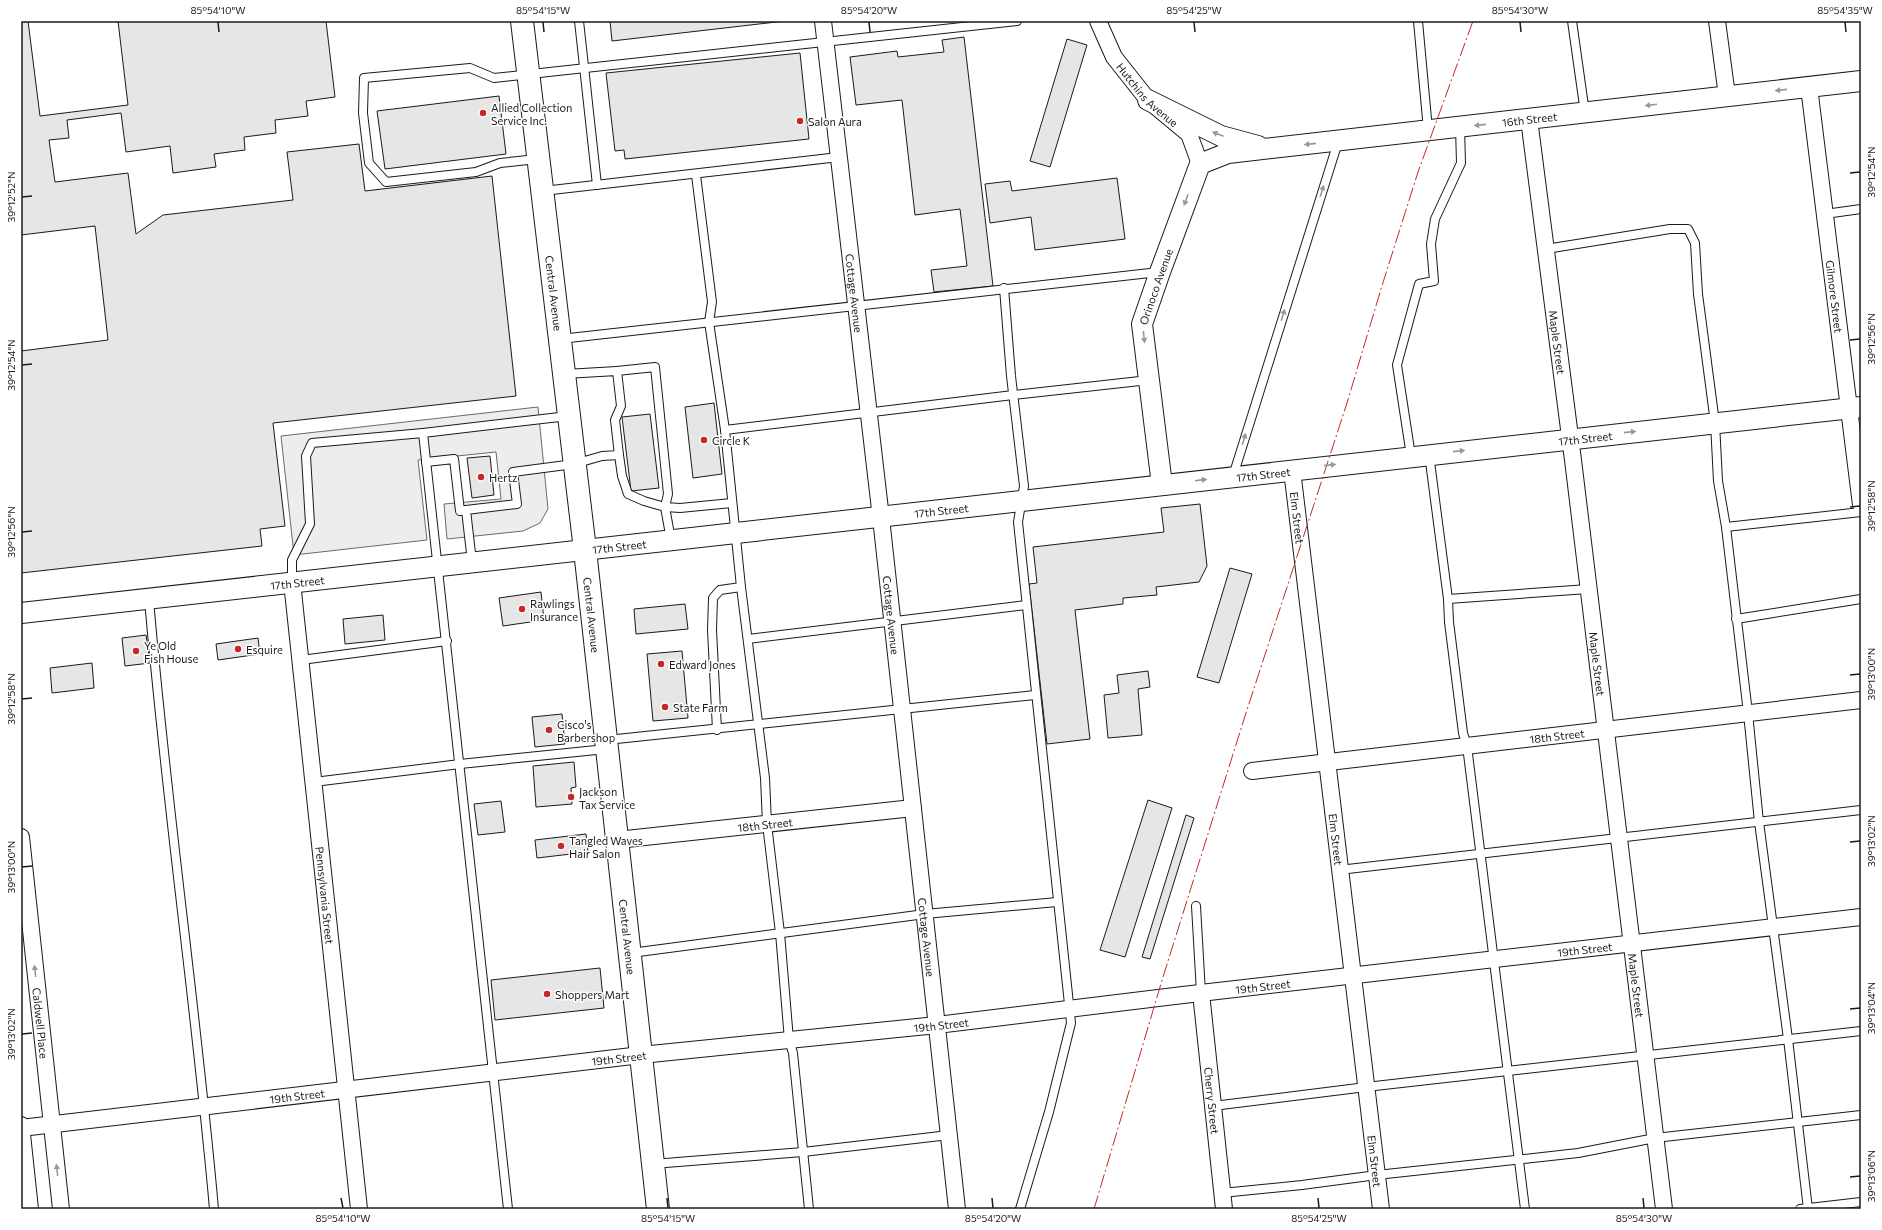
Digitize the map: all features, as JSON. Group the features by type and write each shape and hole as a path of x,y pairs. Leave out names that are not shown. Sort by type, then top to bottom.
{"main road":[{"name":"Central Avenue","path":"522,21 569,416 658,1209"}],"street":[{"name":"Cottage Avenue","path":"823,21 881,518 938,1025 957,1209"},
{"name":"Hutchins Avenue","path":"1098,21 1114,57 1148,100 1190,134 1200,164"},
{"path":"1717,21 1727,96"},
{"name":"16th Street","path":"1200,164 1228,153 1861,81"},
{"name":"Gilmore Street","path":"1809,87 1825,214 1855,407 1861,505"},
{"path":"1148,100 1221,136 1269,149"},
{"name":"Maple Street","path":"1529,119 1570,439 1664,1209"},
{"name":"Orinoco Avenue","path":"1162,485 1142,324 1200,164"},
{"name":"17th Street","path":"21,613 881,518 1420,455 1855,407"},
{"name":"Elm Street","path":"1292,470 1381,1209"},
{"name":"Pennsylvania Street","path":"292,582 359,1209"},
{"name":"18th Street","path":"1252,771 1861,700"},
{"name":"18th Street","path":"617,840 913,808"},
{"name":"Caldwell Place","path":"21,837 61,1209"},
{"name":"19th Street","path":"21,1128 641,1055 938,1025 1068,1008 1861,917"},
{"name":"Cherry Street","path":"1200,993 1224,1209"},
{"path":"21,1125 30,1209"}],"lane":[{"path":"579,21 597,185"},
{"path":"538,159 500,163 476,172 386,182 369,163 363,113 364,78 470,68 494,78 1017,21"},
{"path":"1418,21 1428,130"},
{"path":"1572,21 1585,113"},
{"path":"1460,127 1461,164 1435,219 1431,244 1434,281 1419,284 1397,365 1420,455 1448,600 1449,622 1463,733 1467,746 1524,1209"},
{"path":"1232,477 1338,141"},
{"path":"542,191 839,158"},
{"path":"696,175 712,302 709,322 725,430 741,587 765,778 767,824 780,933 789,1040 794,1053 809,1209"},
{"path":"1825,214 1861,210"},
{"path":"1546,249 1670,230 1688,229 1695,242 1698,294 1715,423 1718,481 1726,527 1759,822 1788,1039 1805,1209 1861,1202"},
{"path":"560,339 1004,288 1160,272"},
{"path":"1004,288 1013,395 1024,486 1018,522 1068,1008 1071,1023 1049,1112 1020,1209"},
{"path":"564,374 655,367 668,494 665,507 671,540"},
{"path":"617,371 620,406 615,420 622,476 628,494 644,501 665,507 680,508 732,503"},
{"path":"725,430 1150,380"},
{"path":"292,582 292,560 310,524 306,456 312,443 422,433 569,416"},
{"path":"422,433 460,764 508,1209"},
{"path":"426,462 454,459 460,512 516,504 513,472 574,464 602,456 619,455"},
{"path":"466,510 472,562"},
{"path":"1726,527 1861,512"},
{"path":"717,730 712,630 713,598 720,590 741,587"},
{"path":"1448,600 1588,589"},
{"path":"149,598 159,714 205,1107 214,1209"},
{"path":"1736,619 1861,599"},
{"path":"748,639 1026,605"},
{"path":"301,660 446,641"},
{"path":"314,782 717,730 1035,695"},
{"path":"1339,870 1861,810"},
{"path":"630,953 925,914 1057,902"},
{"path":"1196,906 1200,993"},
{"path":"1213,1106 1366,1087 1861,1031"},
{"path":"1222,1193 1578,1153 1655,1138 1861,1115"},
{"path":"653,1164 804,1152 949,1135"}],"shaded area":[{"path":"538,407 548,509 540,523 523,531 447,539 444,504 501,499 496,452 418,460 427,540 294,555 281,436"}],"building":[{"path":"21,21 28,21 40,116 128,105 118,21 326,21 335,97 306,101 308,116 275,120 276,133 244,137 245,150 214,154 216,167 173,173 170,146 126,152 121,113 67,120 69,138 49,140 55,182 128,173 136,234 163,215 293,200 287,152 359,144 365,191 492,176 516,396 273,423 285,526 260,529 262,546 21,573 21,351 108,340 95,226 21,235"},
{"path":"610,21 785,21 612,41"},
{"path":"964,37 993,286 934,292 931,270 967,266 960,209 915,215 902,100 856,105 850,57 897,51 898,57 944,52 942,40"},
{"path":"1067,39 1087,45 1050,167 1030,161"},
{"path":"800,53 809,139 625,159 624,150 615,151 606,73"},
{"path":"499,96 506,154 385,169 377,111"},
{"path":"1117,178 1125,239 1035,250 1031,217 990,223 985,184 1010,181 1012,191"},
{"name":"Circle K","path":"714,403 722,474 693,478 685,407"},
{"path":"650,414 659,488 631,491 622,417"},
{"name":"Hertz","path":"490,456 494,495 472,498 467,458"},
{"path":"1200,504 1207,566 1199,582 1156,587 1157,595 1123,598 1123,604 1075,610 1090,739 1047,744 1029,584 1037,583 1033,547 1164,532 1161,508"},
{"path":"1230,568 1252,574 1219,683 1197,677"},
{"name":"Rawlings Insurance","path":"541,592 544,620 503,626 499,598"},
{"path":"685,604 688,629 636,634 634,609"},
{"path":"383,615 385,640 345,644 343,619"},
{"name":"Ye Old Fish House","path":"146,635 150,663 125,666 122,638"},
{"name":"Esquire","path":"258,638 260,654 218,660 216,644"},
{"path":"682,651 688,718 653,721 647,654"},
{"path":"92,663 94,688 52,693 50,668"},
{"path":"1148,671 1150,687 1138,689 1142,735 1108,738 1104,695 1119,693 1117,675"},
{"name":"Cisco's Barbershop","path":"562,714 565,744 535,747 532,717"},
{"path":"574,762 576,787 571,788 572,804 536,807 533,766"},
{"path":"1148,800 1172,808 1125,957 1100,950"},
{"path":"501,801 505,832 478,835 474,804"},
{"path":"1186,815 1194,818 1150,959 1142,957"},
{"name":"Tangled Waves Hair Salon","path":"586,834 588,852 537,858 535,840"},
{"name":"Shoppers Mart","path":"600,968 604,1008 495,1020 491,980"}],"power":[{"path":"1094,1209 1163,977 1245,716 1347,403 1418,172 1473,21"}],"place":[{"name":"Allied Collection Service Inc.","path":"483,113"},
{"name":"Salon Aura","path":"800,121"},
{"name":"Circle K","path":"704,440"},
{"name":"Hertz","path":"481,477"},
{"name":"Rawlings Insurance","path":"522,609"},
{"name":"Esquire","path":"238,649"},
{"name":"Ye Old Fish House","path":"136,651"},
{"name":"Edward Jones","path":"661,664"},
{"name":"State Farm","path":"665,707"},
{"name":"Cisco's Barbershop","path":"549,730"},
{"name":"Jackson Tax Service","path":"571,797"},
{"name":"Tangled Waves Hair Salon","path":"561,846"},
{"name":"Shoppers Mart","path":"547,994"}]}
